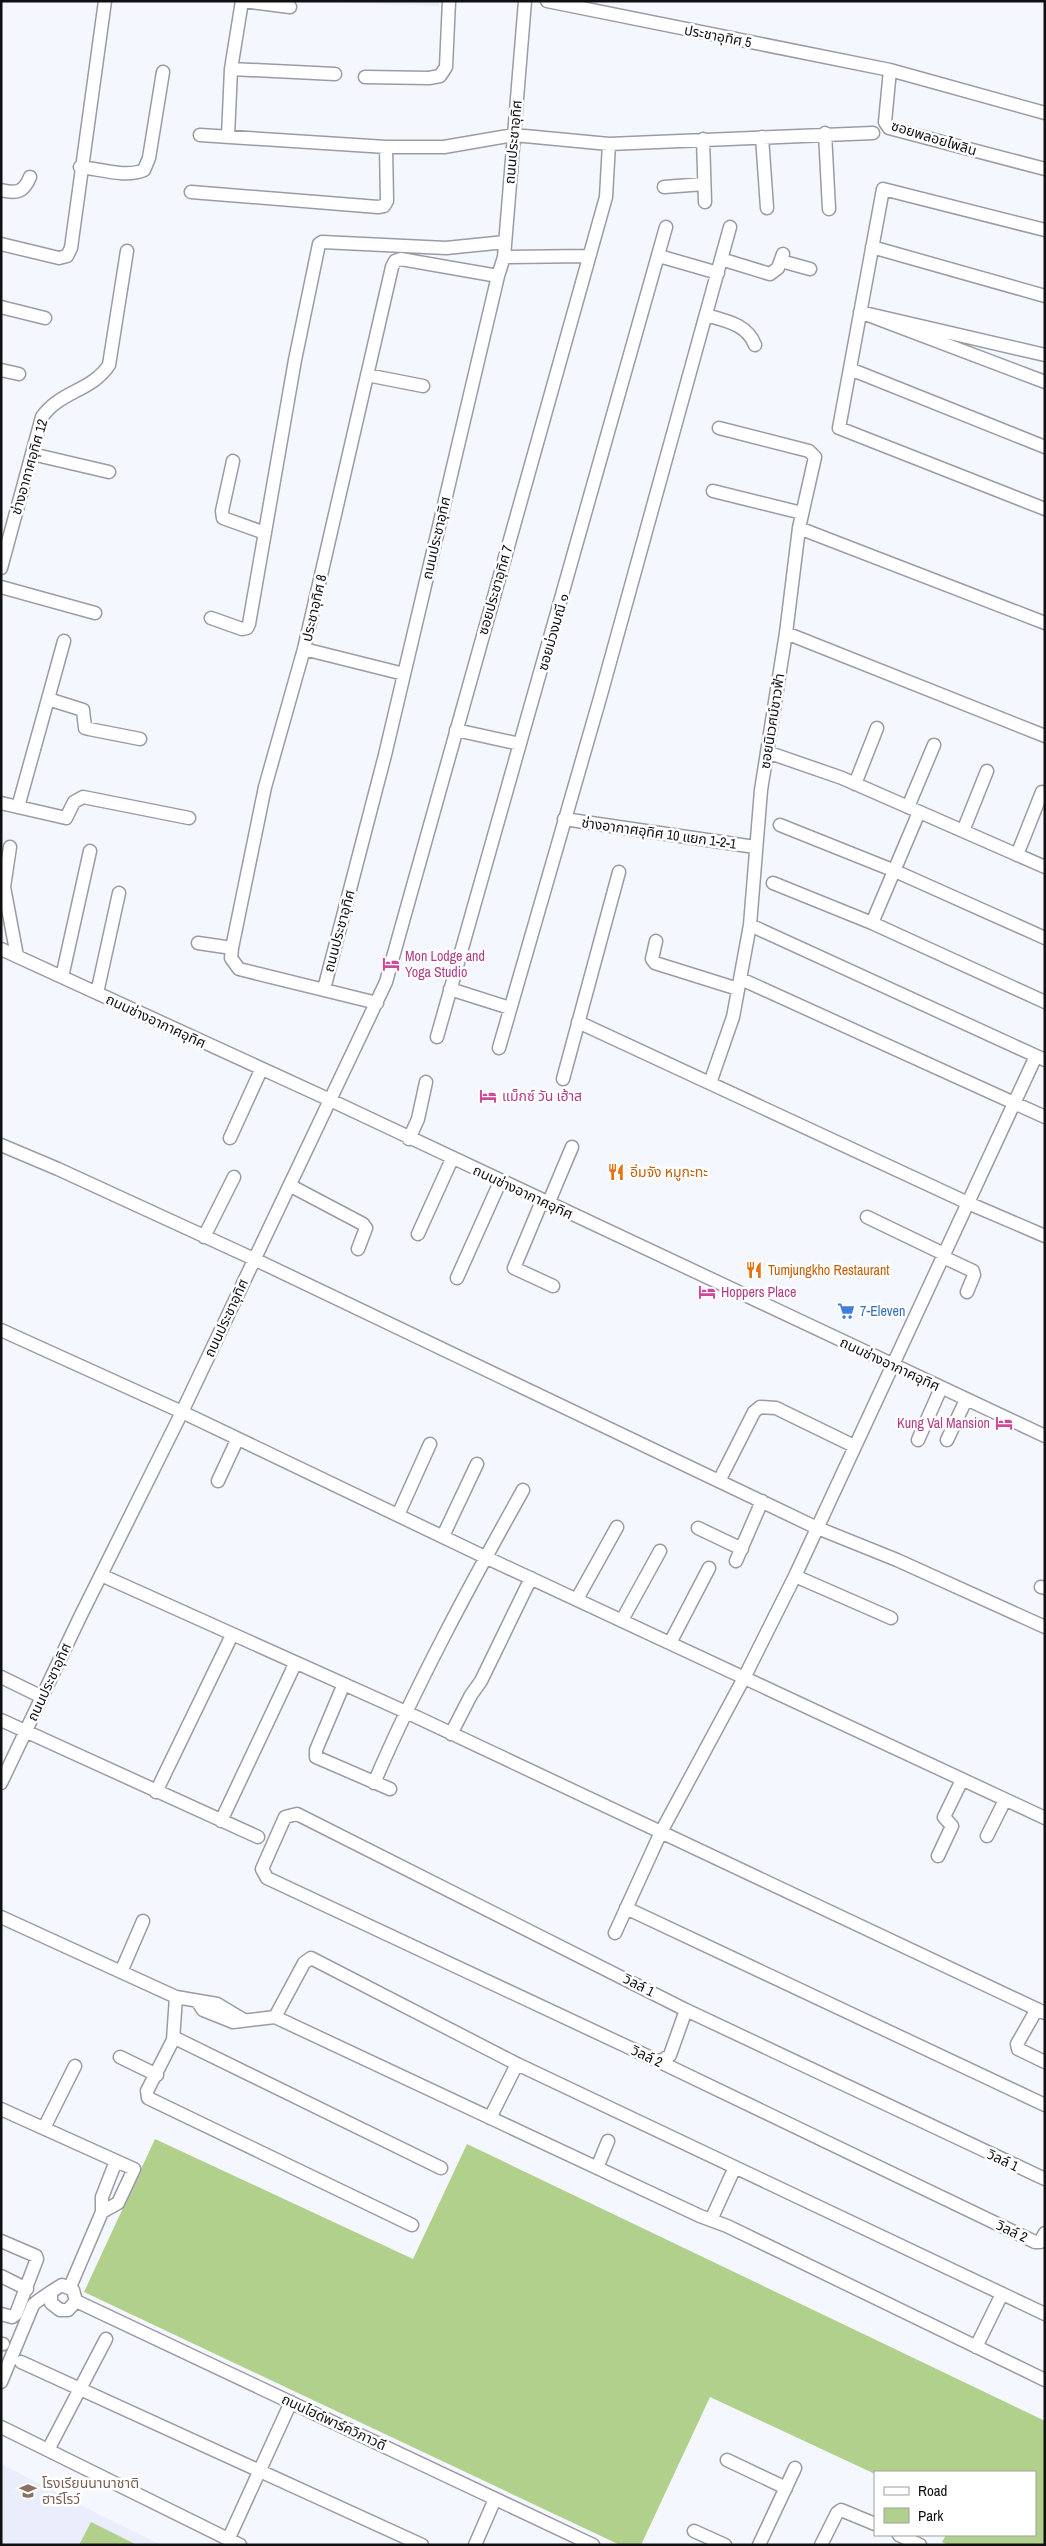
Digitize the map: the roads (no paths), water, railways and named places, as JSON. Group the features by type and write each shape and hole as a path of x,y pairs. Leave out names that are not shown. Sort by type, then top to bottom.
{"street":[{"path":"1,244 59,258 67,256 71,248 80,167 105,1"},
{"path":"228,136 231,69 243,1 290,7"},
{"path":"365,76 429,78 440,76 446,67 449,1"},
{"name":"ถนนประชาอุทิศ","path":"1,1783 182,1412 290,1186 328,1100 377,1003 324,989 404,674 504,257 524,1"},
{"name":"ประชาอุทิศ 5","path":"547,1 890,70"},
{"path":"231,69 335,74"},
{"path":"890,70 1045,113"},
{"name":"ซอยพลอยไพลิน","path":"890,70 885,122 888,128 1045,170"},
{"path":"80,167 126,173 137,173 144,170 149,158 163,72"},
{"path":"200,135 386,147 444,147 514,135 610,144 826,133 873,133"},
{"path":"826,133 829,209"},
{"path":"762,137 767,208"},
{"path":"703,139 706,202"},
{"name":"ซอยประชาอุทิศ 7","path":"377,1003 386,982 606,197 610,144"},
{"path":"192,192 384,206 387,201 386,147"},
{"path":"1,190 20,192 25,188 30,177"},
{"path":"664,187 704,184"},
{"path":"1045,230 883,189 839,428 1045,510"},
{"name":"ซอยม่วงมณี ๑","path":"437,1037 666,227"},
{"path":"498,1048 600,698 730,227"},
{"path":"211,618 242,629 246,628 265,533 295,360 319,244 322,242 446,248 505,242"},
{"path":"872,247 1045,296"},
{"name":"ช่างอากาศอุทิศ 12","path":"1,568 42,417 49,407 101,378 108,365 127,250"},
{"path":"504,257 588,256"},
{"path":"659,256 718,273"},
{"path":"721,259 770,274 774,272 782,257 810,269"},
{"name":"ประชาอุทิศ 8","path":"232,948 265,787 304,649 395,261 402,259 498,276"},
{"path":"1,308 45,318"},
{"path":"860,312 1045,354"},
{"path":"860,312 1045,382"},
{"path":"706,315 730,322 746,330 751,334 755,345"},
{"path":"850,369 1045,447"},
{"path":"1,370 19,374"},
{"path":"367,375 423,386"},
{"name":"ซอยนิเวศม์ชาวฟ้า","path":"710,1083 732,1017 740,984 750,925 755,847 767,752 786,633 799,528 815,457 809,450 719,428"},
{"path":"32,454 108,472"},
{"path":"233,461 222,518 265,533"},
{"path":"713,492 802,513"},
{"path":"799,528 1045,622"},
{"path":"1,587 95,613"},
{"path":"786,633 1045,736"},
{"path":"18,807 64,641"},
{"path":"304,649 404,674"},
{"path":"48,699 83,710 85,728 140,739"},
{"path":"854,784 877,728"},
{"path":"456,730 520,744"},
{"path":"872,923 895,870 934,745"},
{"path":"767,752 854,784 1045,867"},
{"path":"963,831 987,771"},
{"path":"1018,855 1042,792"},
{"path":"1,803 66,818 74,802 83,797 189,818"},
{"name":"ช่างอากาศอุทิศ 10 แยก 1-2-1","path":"564,819 755,847"},
{"path":"780,825 895,870 1045,938"},
{"path":"10,847 4,887 17,956"},
{"path":"62,977 90,851"},
{"path":"563,1079 619,872"},
{"path":"773,883 872,923 1045,1002"},
{"path":"97,993 119,893"},
{"path":"615,1932 661,1832 744,1678 794,1576 1014,1103 1040,1058 750,925"},
{"path":"656,941 652,959 655,963 740,984 1045,1117"},
{"path":"198,943 232,948 231,958 239,969 324,989"},
{"name":"ถนนช่างอากาศอุทิศ","path":"1,949 1045,1436"},
{"path":"450,989 510,1008"},
{"path":"578,1022 968,1203 1045,1236"},
{"path":"230,1138 261,1070"},
{"path":"409,1139 418,1119 426,1082"},
{"path":"1,1145 58,1169 254,1259 816,1527 897,1560 1045,1627"},
{"path":"553,1286 514,1268 572,1148"},
{"path":"418,1234 452,1159"},
{"path":"204,1237 234,1176"},
{"path":"457,1278 500,1182"},
{"path":"290,1186 363,1224 366,1228 358,1249"},
{"path":"867,1216 974,1271 967,1292"},
{"path":"1,1330 182,1412 237,1440 485,1557 1045,1818"},
{"path":"918,1440 941,1388"},
{"path":"947,1440 966,1400"},
{"path":"719,1481 754,1412 760,1407 776,1408 854,1446"},
{"path":"218,1481 237,1440"},
{"path":"398,1515 430,1444"},
{"path":"443,1536 477,1464"},
{"path":"374,1783 406,1712 485,1557 523,1490"},
{"path":"736,1561 762,1501"},
{"path":"577,1599 617,1527"},
{"path":"698,1528 742,1549"},
{"path":"622,1620 660,1551"},
{"path":"670,1643 709,1568"},
{"path":"101,1575 342,1686 406,1712 1041,2011 1018,2044 1018,2049 1045,2062"},
{"path":"794,1576 890,1618"},
{"path":"452,1734 471,1695 481,1681 531,1578"},
{"path":"156,1792 232,1634"},
{"path":"221,1820 295,1664"},
{"path":"2,1677 42,1697"},
{"path":"342,1686 316,1750 316,1757 390,1789"},
{"path":"1,1720 258,1837"},
{"path":"938,1856 952,1826 944,1817 962,1780"},
{"path":"987,1836 1005,1800"},
{"name":"วิลล์ 1","path":"262,1869 285,1817 297,1814 686,2010 1045,2179"},
{"name":"วิลล์ 2","path":"262,1869 267,1878 1040,2238"},
{"path":"626,1908 1045,2105"},
{"path":"1,1917 176,1997 198,2002 203,2010 233,2022 242,2019 275,2017 711,2220 1045,2380"},
{"path":"121,1972 143,1921"},
{"path":"275,2017 304,1963 311,1958 517,2064 1045,2314"},
{"path":"176,1997 173,2040 157,2075 147,2091 148,2098 412,2225"},
{"path":"660,2062 670,2055 686,2010"},
{"path":"173,2040 177,2039 441,2168"},
{"path":"120,2057 157,2075"},
{"path":"490,2118 517,2064"},
{"path":"44,2128 75,2066"},
{"path":"1,2109 134,2170 118,2203 102,2212"},
{"path":"597,2168 608,2141"},
{"path":"70,2287 102,2212 102,2197 116,2161"},
{"path":"711,2220 734,2167"},
{"path":"1,2240 36,2256 37,2263 16,2314 12,2317 1,2314"},
{"path":"1,2276 27,2289"},
{"path":"1,2382 36,2301 51,2295 58,2286 70,2287 75,2293 76,2301 68,2310 60,2310 52,2303 51,2295"},
{"path":"976,2347 1002,2294"},
{"name":"ถนนไฮด์พาร์ควิภาวดี","path":"76,2301 593,2545"},
{"path":"48,2450 106,2340"},
{"path":"21,2362 422,2545"},
{"path":"1,2427 234,2542 260,2471 291,2402"},
{"path":"727,2460 786,2488"},
{"path":"759,2545 795,2468"},
{"path":"475,2545 495,2499"},
{"path":"821,2545 836,2513 841,2510 874,2524"},
{"path":"694,2531 725,2545"},
{"path":"900,2536 920,2545"}],"place":[{"name":"Mon Lodge and Yoga Studio","path":"391,964"},
{"name":"แม็กซ์ วัน เฮ้าส","path":"488,1096"},
{"name":"อิ่มจัง หมูกะทะ","path":"616,1172"},
{"name":"Tumjungkho Restaurant","path":"754,1270"},
{"name":"Hoppers Place","path":"707,1292"},
{"name":"7-Eleven","path":"846,1311"},
{"name":"Kung Val Mansion","path":"1004,1423"},
{"name":"โรงเรียนนานาชาติ ฮาร์โรว์","path":"28,2491"}]}
